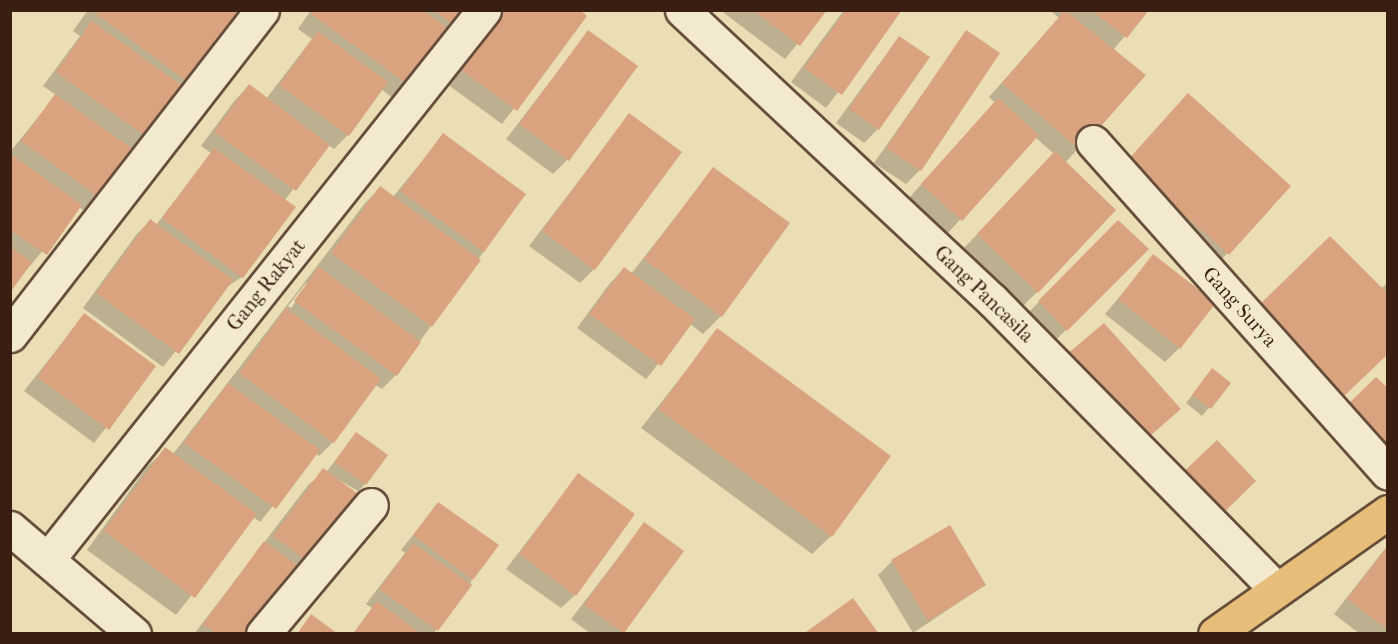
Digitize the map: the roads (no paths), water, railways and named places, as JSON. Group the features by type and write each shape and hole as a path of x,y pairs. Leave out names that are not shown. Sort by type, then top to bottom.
{"main road":[{"path":"1215,633 1275,588 1388,512"}],"street":[{"path":"10,335 262,10"},
{"name":"Gang Rakyat","path":"48,559 484,10"},
{"name":"Gang Pancasila","path":"682,10 992,300 1275,588"},
{"name":"Gang Surya","path":"1093,142 1388,473"},
{"path":"263,633 371,505"},
{"path":"10,528 134,633"}]}
